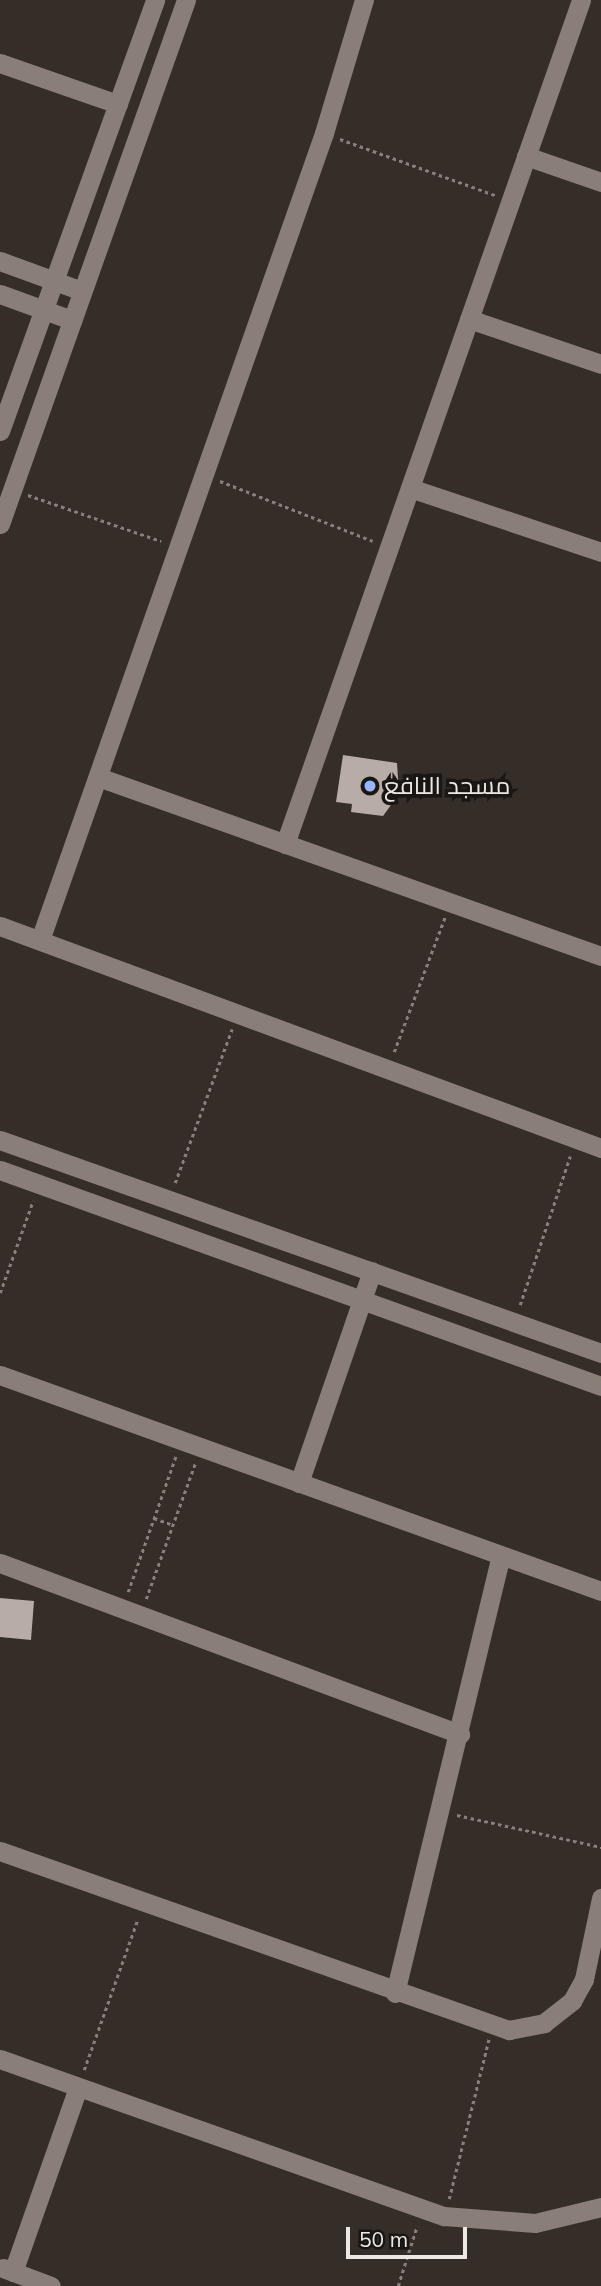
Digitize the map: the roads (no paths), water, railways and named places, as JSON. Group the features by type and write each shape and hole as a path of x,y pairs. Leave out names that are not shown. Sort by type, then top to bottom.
{"street":[{"path":"0,431 155,0"},
{"path":"0,524 186,0"},
{"path":"40,940 101,778 203,474 324,133 362,0"},
{"path":"285,844 581,0"},
{"path":"0,63 118,104"},
{"path":"526,156 601,182"},
{"path":"0,261 82,291"},
{"path":"0,294 72,320"},
{"path":"469,319 601,363"},
{"path":"410,488 601,552"},
{"path":"101,778 601,956"},
{"path":"0,926 237,1016 601,1148"},
{"path":"0,1140 601,1353"},
{"path":"0,1170 601,1386"},
{"path":"299,1483 372,1271"},
{"path":"0,1375 601,1591"},
{"path":"396,1993 501,1556"},
{"path":"0,1563 460,1734"},
{"path":"0,1851 492,2027 536,2026 572,2001 584,1979 601,1898"},
{"path":"0,2059 444,2216 535,2223 601,2207"},
{"path":"51,2286 6,2270 78,2087"}],"place":[{"name":"مسجد النافع","path":"370,786"}]}
